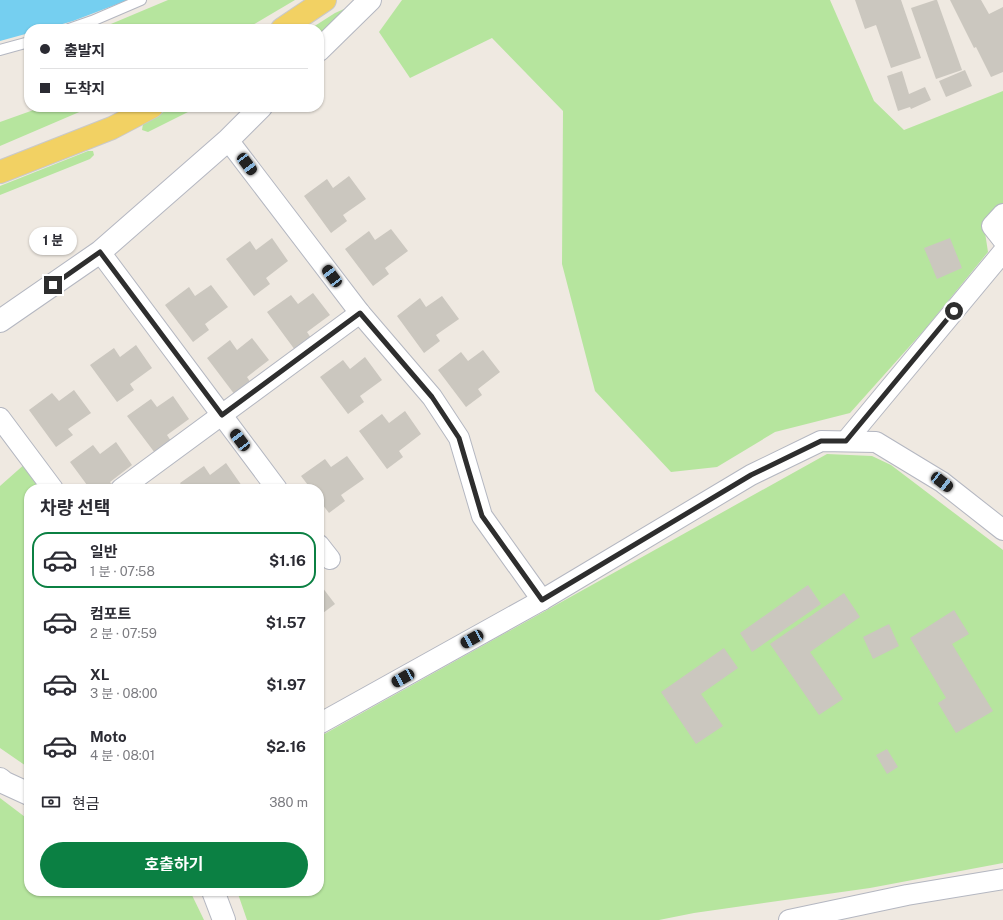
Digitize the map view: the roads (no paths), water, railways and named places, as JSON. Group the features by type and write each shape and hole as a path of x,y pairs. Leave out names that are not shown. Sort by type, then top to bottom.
{"main road":[{"path":"289,24 325,0"},
{"path":"324,45 370,0"},
{"path":"0,172 112,128 142,112"},
{"path":"0,321 100,252 228,140 256,112"},
{"path":"0,779 24,792"},
{"path":"215,896 224,920"}],"street":[{"path":"228,140 360,313 432,397 459,438 482,516 542,600"},
{"path":"1003,214 992,226 1003,240"},
{"path":"100,252 273,484"},
{"path":"846,441 1003,252"},
{"path":"128,484 360,313"},
{"path":"0,418 49,484"},
{"path":"324,721 542,600 751,475 821,441 876,442 942,482 1003,530"},
{"path":"789,920 907,895 1003,879"}],"lane":[{"path":"83,24 141,0"},
{"path":"0,50 24,43"}],"water":[{"path":"0,0 128,0 62,24 24,24 24,34 0,41"}]}
